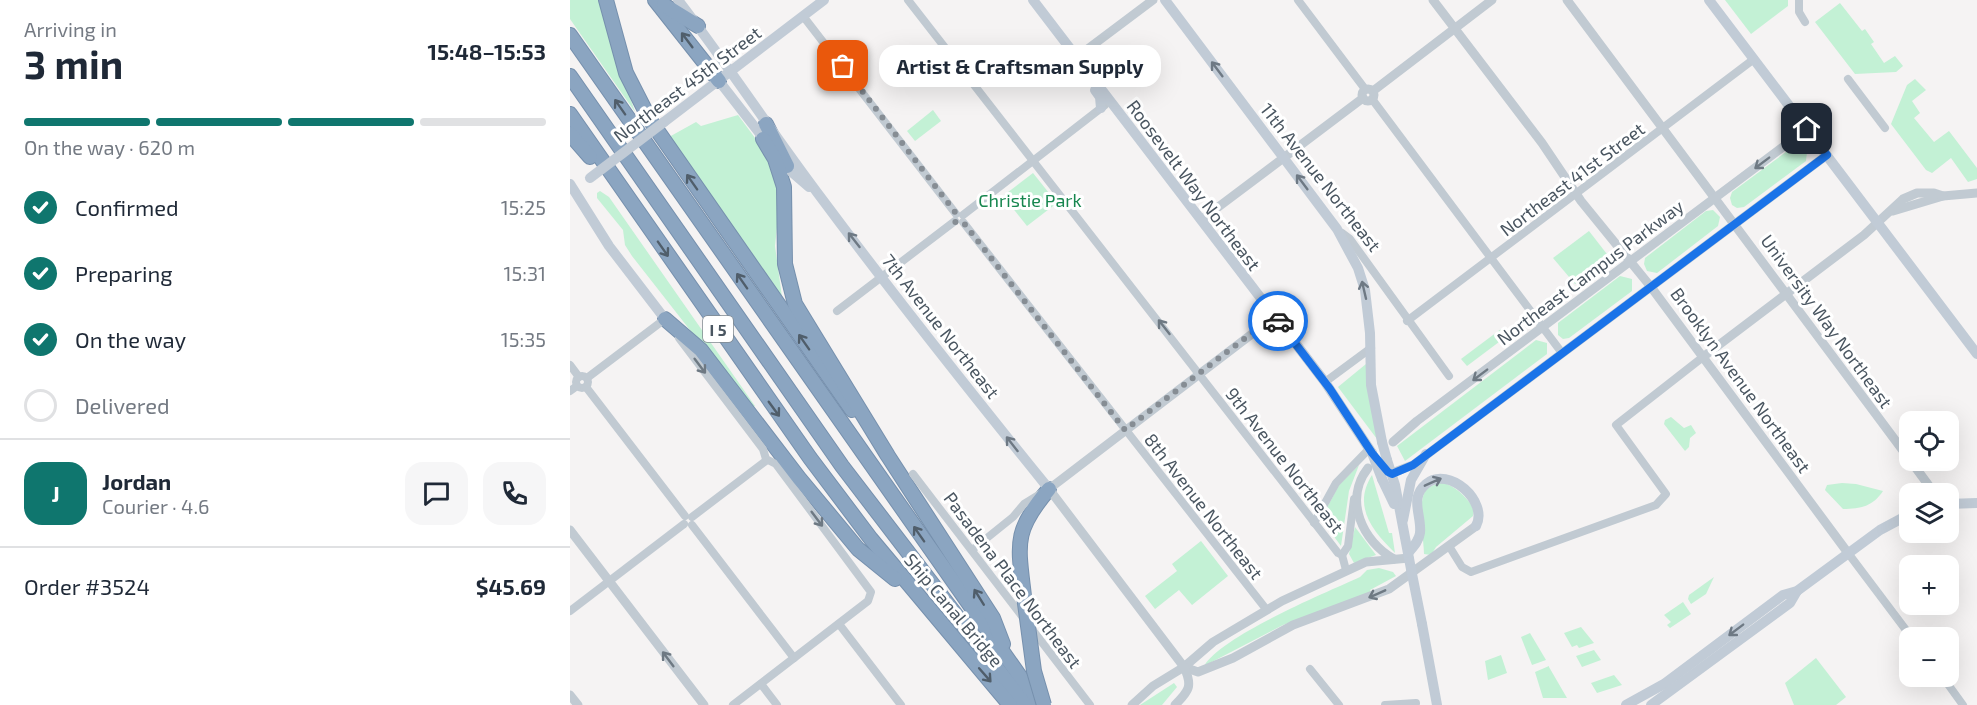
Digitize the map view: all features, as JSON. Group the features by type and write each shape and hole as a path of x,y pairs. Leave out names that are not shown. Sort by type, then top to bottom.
{"highway":[{"path":"606,0 626,73 650,120 859,420 888,456"},
{"path":"655,0 698,26"},
{"path":"655,0 719,81"},
{"path":"570,35 872,467 1007,672"},
{"path":"570,76 842,466 1007,672"},
{"name":"I 5","path":"570,114 647,227"},
{"path":"766,124 783,155 787,170 789,188 786,201 785,264 795,304 888,456 993,618 1007,672"},
{"path":"570,134 647,227"},
{"path":"763,139 779,170 786,201"},
{"name":"Ship Canal Bridge","path":"647,227 764,395 871,539 1010,705"},
{"path":"665,319 700,350 799,478 858,549 920,599"},
{"path":"1042,705 1034,671 1019,556 1020,532 1029,514 1049,489"},
{"name":"Ship Canal Bridge","path":"1007,672 1025,705"},
{"name":"Ship Canal Bridge","path":"1007,672 1042,705"}],"main road":[{"name":"7th Avenue Northeast","path":"678,0 820,198 1049,489"},
{"name":"Roosevelt Way Northeast","path":"1033,0 1325,382 1387,476"},
{"name":"11th Avenue Northeast","path":"1165,0 1337,229"},
{"path":"1709,0 1977,354"},
{"name":"Northeast 45th Street","path":"571,189 590,178 731,72 821,1"},
{"path":"1086,69 1087,79 1100,97 1101,108"},
{"path":"719,81 787,170 820,198"},
{"path":"571,189 598,231 665,319"},
{"path":"1337,229 1362,279 1367,301 1371,385 1388,442 1387,476 1401,520 1437,705"},
{"path":"1401,520 1411,480 1426,454"},
{"path":"1409,560 1420,532 1416,507 1418,495 1424,486 1433,480 1449,479 1462,488 1478,508 1479,519 1476,526"},
{"path":"1959,504 1977,503"},
{"path":"1626,705 1664,684 1783,595 1797,591 1880,530 1899,520"},
{"path":"1651,705 1790,603 1797,591"}],"street":[{"name":"9th Avenue Northeast","path":"908,0 1314,524 1342,555 1346,570"},
{"path":"1077,57 1153,0"},
{"path":"1298,0 1562,353"},
{"name":"Brooklyn Avenue Northeast","path":"1433,0 1542,143 1576,193 1652,287 1904,627"},
{"path":"1201,220 1492,0"},
{"name":"University Way Northeast","path":"1567,0 1899,445"},
{"path":"1799,0 1800,12 1805,22"},
{"name":"8th Avenue Northeast","path":"803,16 1266,609"},
{"name":"Northeast 41st Street","path":"1407,321 1754,59"},
{"path":"1848,79 1885,128"},
{"path":"837,311 1110,101"},
{"name":"Northeast Campus Parkway","path":"1388,442 1807,129"},
{"path":"1387,476 1408,467 1426,454 1827,155"},
{"path":"1449,546 1461,567 1471,572 1656,505 1666,494 1616,425 1893,210 1943,196 1977,193"},
{"name":"11th Avenue Northeast","path":"1337,229 1350,240 1449,376"},
{"path":"972,550 1032,498 1049,489 1274,316"},
{"path":"570,391 665,319 763,449 766,460"},
{"path":"1325,382 1371,348"},
{"path":"570,365 794,658"},
{"path":"1314,524 1336,483 1371,451"},
{"path":"570,611 766,460"},
{"path":"733,705 839,624 869,599 871,592 869,586 776,464 766,460"},
{"path":"1342,555 1347,546 1354,495 1368,468"},
{"name":"Pasadena Place Northeast","path":"913,474 1090,705"},
{"path":"1361,478 1358,505 1363,528 1375,545 1396,561"},
{"name":"7th Avenue Northeast","path":"1049,489 1184,667"},
{"path":"1184,667 1198,672 1233,658 1293,625 1378,594 1400,583 1476,526"},
{"path":"570,530 704,705"},
{"path":"1132,705 1153,686 1184,667 1213,642 1266,609 1371,560 1409,560"},
{"path":"839,624 901,705"},
{"path":"1175,705 1190,688 1190,681 1184,667"},
{"path":"1310,669 1339,705"},
{"path":"760,684 777,705"},
{"path":"1950,687 1963,705"},
{"path":"570,695 578,705"},
{"path":"1385,705 1416,703"}],"green space":[{"path":"570,0 603,0 620,67 635,112 570,19"},
{"path":"1725,0 1788,0 1788,6 1751,34"},
{"path":"1840,3 1862,31 1865,29 1874,42 1871,44 1884,63 1895,56 1903,66 1896,72 1855,74 1815,22"},
{"path":"1915,79 1926,90 1912,101 1920,113 1914,118 1934,142 1949,131 1977,168 1977,179 1968,182 1951,158 1932,173 1926,170 1891,124 1907,85"},
{"path":"933,110 941,121 915,141 907,131"},
{"path":"738,115 764,150 781,190 775,246 782,297 743,240 738,239 738,234 669,137 696,122 701,126"},
{"path":"1800,145 1807,152 1806,161 1744,207 1737,208 1732,205 1730,198 1732,192 1794,146"},
{"name":"Christie Park","path":"1033,173 1057,203 1027,226 1003,196"},
{"path":"600,191 609,197 755,406 751,408 632,256 625,245 623,230 597,198 597,193"},
{"path":"1713,210 1720,217 1718,226 1657,273 1647,271 1644,264 1645,258 1706,211"},
{"path":"1589,231 1610,258 1575,284 1553,258"},
{"path":"1620,276 1632,279 1632,291 1569,338 1563,339 1558,335 1558,323"},
{"path":"1501,329 1507,336 1467,366 1461,359"},
{"path":"1536,340 1547,343 1547,354 1405,461 1397,446"},
{"path":"1366,364 1377,439 1338,387"},
{"path":"1671,417 1684,428 1691,425 1696,433 1690,438 1689,447 1685,451 1664,424 1665,420"},
{"path":"1359,465 1349,491 1341,546 1321,519 1339,485"},
{"path":"1372,475 1389,533 1392,533 1395,553 1373,527 1365,508 1366,487"},
{"path":"1441,482 1452,486 1463,495 1474,508 1473,516 1436,547 1431,555 1424,554 1422,500 1428,488"},
{"path":"1842,483 1883,491 1866,506 1843,509 1825,490 1827,485"},
{"path":"1355,527 1376,555 1354,563 1349,554"},
{"path":"1201,541 1228,576 1192,605 1179,590 1155,609 1145,596 1177,571 1172,564"},
{"path":"1379,568 1393,572 1396,576 1370,590 1371,592 1283,625 1204,666 1214,654 1231,642 1275,616 1360,577 1367,570"},
{"path":"1714,577 1706,594 1691,604 1688,599 1689,595"},
{"path":"1683,602 1691,614 1670,628 1667,625 1671,622 1664,615"},
{"path":"1581,627 1594,643 1579,648 1577,645 1572,647 1564,633"},
{"path":"1530,633 1546,660 1532,665 1521,637"},
{"path":"1594,650 1601,660 1582,667 1576,656"},
{"path":"1501,655 1507,673 1488,680 1485,661"},
{"path":"1816,658 1846,697 1836,705 1794,705 1785,683"},
{"path":"1549,666 1567,698 1543,698 1535,672"},
{"path":"1614,675 1622,685 1597,693 1591,683"},
{"path":"1174,683 1177,687 1162,705 1140,705"}],"way so far":[{"path":"843,66 955,212 955,222 958,224 963,222 1125,430 1274,316 1278,321"}],"place":[{"name":"Artist & Craftsman Supply","path":"843,66"}],"route":[{"path":"1278,321 1336,396 1372,453 1388,472 1392,474 1406,469 1827,155 1807,129"}]}
